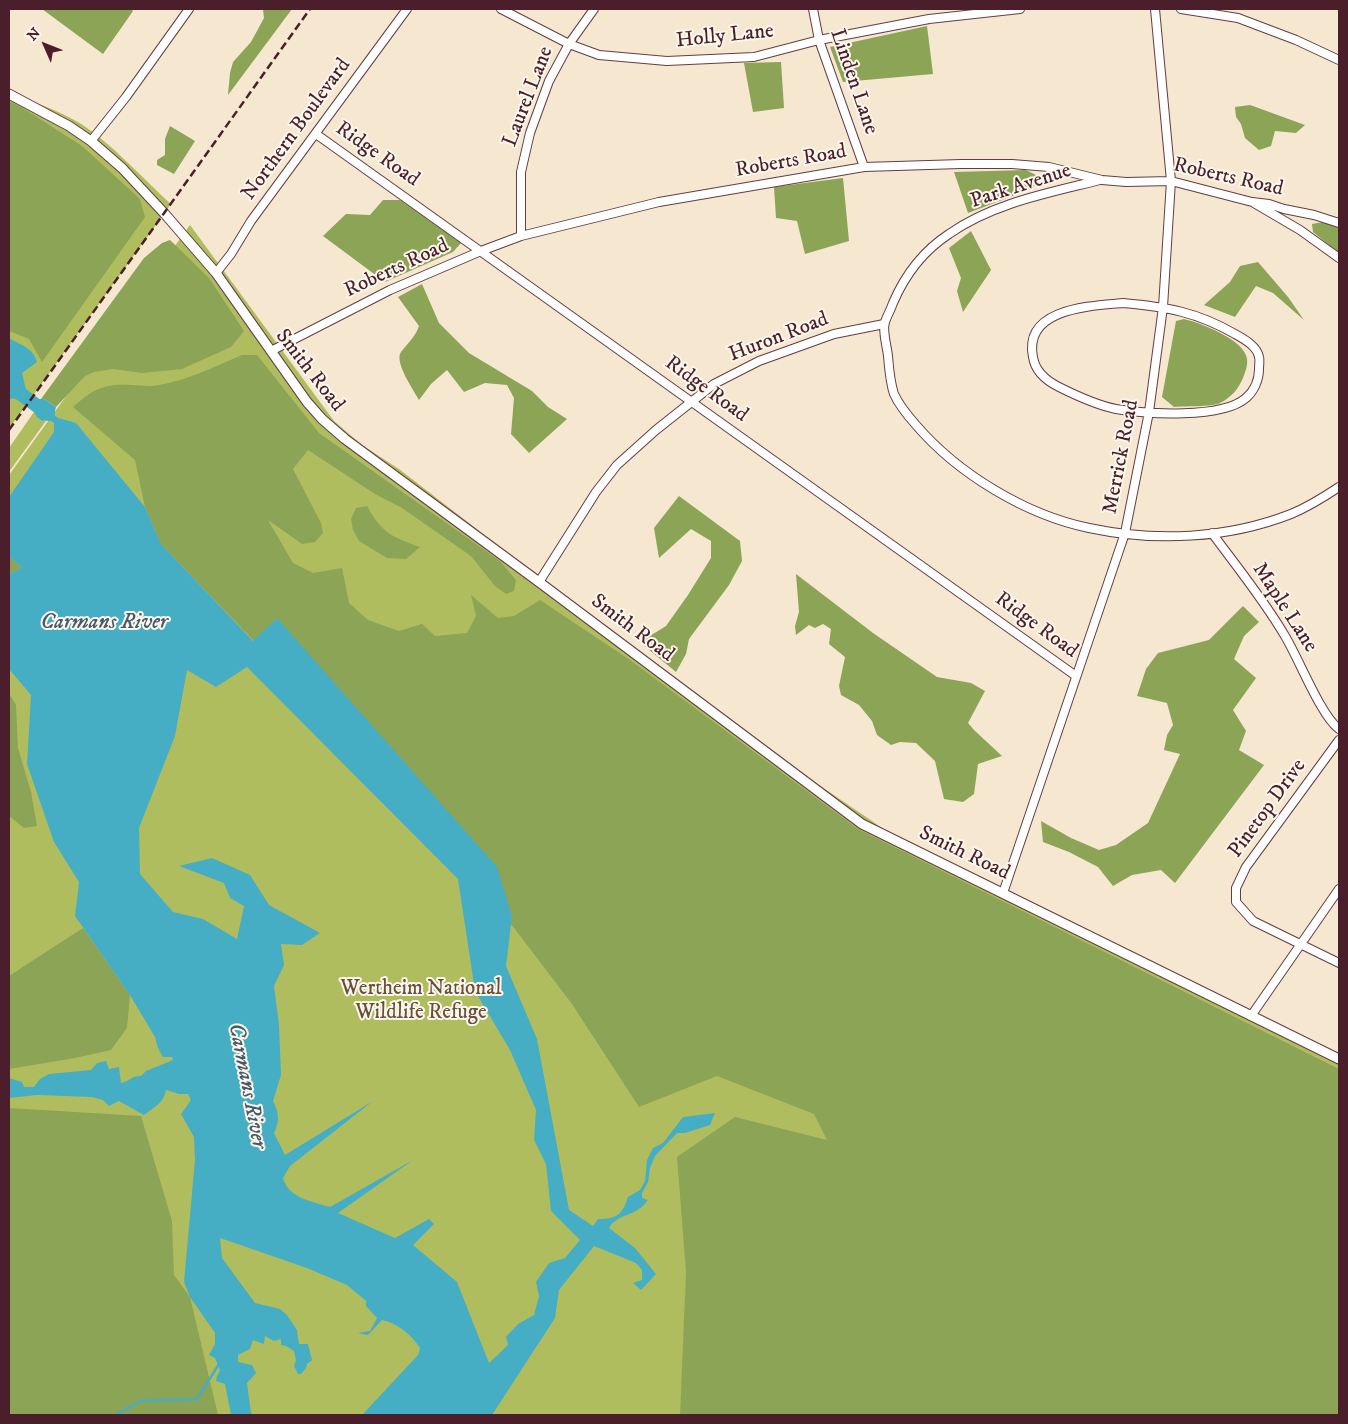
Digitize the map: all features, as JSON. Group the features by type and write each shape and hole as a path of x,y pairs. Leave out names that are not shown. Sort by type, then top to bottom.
{"street":[{"path":"91,141 126,97 189,9"},
{"name":"Northern Boulevard","path":"216,273 231,254 251,221 406,9"},
{"name":"Holly Lane","path":"501,9 569,44 599,55 667,61 754,56 819,40 929,19 1020,9"},
{"name":"Laurel Lane","path":"521,236 521,172 530,133 550,81 569,44 594,9"},
{"name":"Linden Lane","path":"813,9 819,40 864,167"},
{"name":"Merrick Road","path":"1003,893 1125,533 1149,412 1163,307 1171,181 1155,9"},
{"path":"1181,9 1238,18 1296,40 1339,60"},
{"name":"Smith Road","path":"9,94 69,126 91,141 134,181 216,273 307,402 322,419 345,439 862,824 1339,1059"},
{"name":"Ridge Road","path":"316,134 1076,676"},
{"name":"Roberts Road","path":"271,351 390,290 480,251 521,236 659,202 864,167 1012,164 1049,167 1102,180 1126,182 1171,181 1252,202 1269,204 1314,215 1339,223"},
{"name":"Park Avenue","path":"1102,180 1040,196 982,214 948,235 915,264 901,284 884,324 894,394 905,412 926,437 944,454 982,482 1045,514 1088,528 1125,533 1176,536 1212,533 1241,528 1290,514 1339,487"},
{"path":"1252,202 1300,230 1339,258"},
{"path":"1123,303 1163,307 1187,312 1215,323 1253,347 1259,357 1259,376 1253,391 1244,400 1230,406 1204,412 1149,412 1115,408 1100,404 1055,385 1034,364 1031,350 1035,335 1043,323 1058,314 1085,307 1123,303"},
{"name":"Huron Road","path":"539,582 596,492 617,465 656,430 714,384 759,361 834,334 884,324"},
{"name":"Maple Lane","path":"1212,533 1270,611 1334,726 1339,729"},
{"name":"Pinetop Drive","path":"1300,944 1253,921 1236,902 1236,888 1246,868 1339,740"},
{"path":"1251,1016 1339,889"},
{"path":"1300,944 1339,963"}],"green space":[{"path":"42,9 131,9 133,11 103,54"},
{"path":"263,9 292,9 228,95 233,62 251,42 264,18"},
{"path":"927,26 933,74 843,82 830,47"},
{"path":"781,62 784,108 753,112 744,63"},
{"path":"9,93 43,105 88,129 113,149 171,204 9,429"},
{"path":"9,101 82,146 140,199 145,217 42,362 29,339 9,331"},
{"path":"1250,105 1305,125 1296,133 1275,131 1271,146 1259,150 1245,138 1241,124 1236,117 1235,107"},
{"path":"170,126 195,141 174,174 157,165 157,160 165,155 165,139"},
{"path":"1026,170 1038,176 1039,182 1031,189 968,213 954,172"},
{"path":"843,178 849,241 805,254 797,221 776,218 774,187"},
{"path":"383,200 400,200 461,243 453,252 385,282 323,236 346,214 370,215"},
{"path":"1323,222 1339,228 1339,253 1313,232 1312,224"},
{"name":"Wertheim National Wildlife Refuge","path":"190,225 334,421 362,445 399,469 522,564 819,785 909,849 1003,898 1134,960 1171,975 1339,1064 1339,1415 9,1415 9,475"},
{"path":"971,231 991,270 963,312 957,291 961,278 949,248"},
{"path":"170,240 209,278 244,331 231,347 182,369 142,373 113,369 94,372 85,376 56,407 41,399 144,258 162,243"},
{"path":"1258,262 1288,297 1304,320 1273,293 1256,286 1235,317 1204,305 1230,282 1240,266"},
{"path":"422,284 439,323 469,353 532,391 548,407 567,419 529,453 511,434 514,398 507,385 485,383 464,392 447,370 431,384 419,400 405,376 400,356 419,326 398,297"},
{"path":"1184,319 1201,324 1231,339 1239,345 1247,359 1243,378 1239,386 1228,398 1220,403 1205,406 1174,407 1162,397 1176,321"},
{"path":"242,355 257,355 319,433 500,561 516,580 514,591 506,594 495,586 471,556 402,508 375,494 308,450 293,469 321,523 323,533 315,542 302,544 268,520 293,563 313,573 342,568 349,603 368,620 399,631 422,624 435,636 467,633 476,616 471,595 498,618 514,616 540,600 630,660 858,829 1339,1069 1339,1415 680,1415 686,1272 677,1157 735,1117 827,1140 814,1114 717,1076 639,1107 572,1004 511,924 512,916 277,618 254,641 161,544 145,507 135,460 73,407 93,392 106,386 152,386 170,383 201,373"},
{"path":"34,412 42,421 46,421 9,472 9,448"},
{"path":"679,496 740,541 742,561 729,585 689,639 686,654 676,672 642,644 645,639 666,626 711,558 711,541 691,529 659,558 654,528"},
{"path":"367,506 372,515 389,533 420,547 406,559 387,558 359,541 353,530 351,519 356,508"},
{"path":"9,556 22,568 9,574"},
{"path":"796,574 873,633 937,677 971,683 985,691 968,723 1002,756 978,764 974,794 963,802 944,799 935,761 916,743 900,742 891,745 877,735 872,721 859,705 841,695 839,686 845,657 829,644 831,629 823,624 815,628 809,625 796,635 795,626 799,612"},
{"path":"1243,606 1259,622 1244,636 1234,659 1256,678 1233,710 1246,731 1239,750 1264,765 1175,883 1161,870 1132,875 1113,886 1098,867 1069,852 1043,842 1041,821 1071,838 1099,850 1116,845 1148,823 1180,754 1164,750 1167,735 1173,725 1167,703 1137,696 1146,669 1158,653 1209,640"},
{"path":"9,693 16,705 18,748 31,792 37,826 24,828 9,816"},
{"path":"83,928 130,995 127,1028 111,1050 9,1069 9,976"},
{"path":"9,1108 141,1116 172,1221 174,1275 190,1297 218,1415 9,1415"}],"water":[{"path":"9,338 26,347 37,362 22,373 26,390 19,398 9,399"},
{"name":"Carmans River","path":"36,399 44,399 56,407 54,415 58,418 76,423 145,507 161,544 253,641 277,618 497,867 512,916 506,966 537,1039 569,1210 593,1226 598,1219 618,1215 628,1197 640,1190 645,1181 647,1160 653,1148 663,1143 683,1117 715,1113 710,1125 685,1133 677,1133 655,1156 650,1168 648,1182 642,1193 642,1198 648,1200 638,1210 621,1217 609,1228 635,1248 656,1274 641,1290 633,1283 642,1280 642,1270 636,1263 594,1246 559,1290 555,1318 492,1415 362,1415 418,1355 420,1348 417,1343 399,1327 382,1320 368,1335 358,1333 370,1331 377,1318 366,1306 366,1301 347,1285 307,1268 220,1238 222,1258 255,1303 280,1309 287,1315 297,1330 299,1344 308,1344 312,1360 301,1374 298,1374 294,1366 296,1360 294,1351 281,1345 281,1339 274,1341 265,1336 264,1344 253,1340 250,1349 238,1355 238,1362 252,1365 256,1373 247,1383 251,1413 253,1415 231,1415 225,1384 216,1381 220,1370 215,1358 209,1355 215,1344 215,1333 190,1297 184,1282 195,1160 194,1137 181,1114 191,1100 188,1094 179,1094 166,1090 161,1102 144,1115 119,1101 109,1106 103,1100 92,1097 37,1095 9,1098 9,1078 22,1082 24,1087 34,1087 40,1079 49,1074 91,1070 97,1063 106,1061 109,1069 119,1067 121,1083 141,1076 146,1071 173,1060 172,1057 163,1057 155,1037 130,995 75,916 79,882 54,842 27,764 31,695 9,669 9,574 22,568 9,556 9,497 54,432 54,423 50,420 42,421 37,417 31,406","holes":["247,667 458,879 475,991 510,1050 536,1110 534,1140 546,1164 551,1211 580,1240 565,1258 549,1263 536,1282 539,1296 534,1315 518,1324 506,1337 508,1345 489,1363 457,1282 413,1245 434,1224 429,1219 395,1238 338,1213 413,1160 330,1207 296,1195 290,1191 283,1178 290,1166 373,1101 285,1155 274,1133 278,1117 273,1101 281,1075 279,1025 274,986 284,965 281,944 302,945 320,933 269,905 250,875 212,858 179,866 224,883 230,898 244,906 237,939 203,919 173,912 140,874 139,828 175,736 187,670 216,687"]}],"waterway":[{"name":"Carmans River","path":"9,388 21,394 48,414"},
{"path":"116,1415 140,1401 197,1399 219,1364"}],"railway":[{"path":"9,430 310,9"}]}
